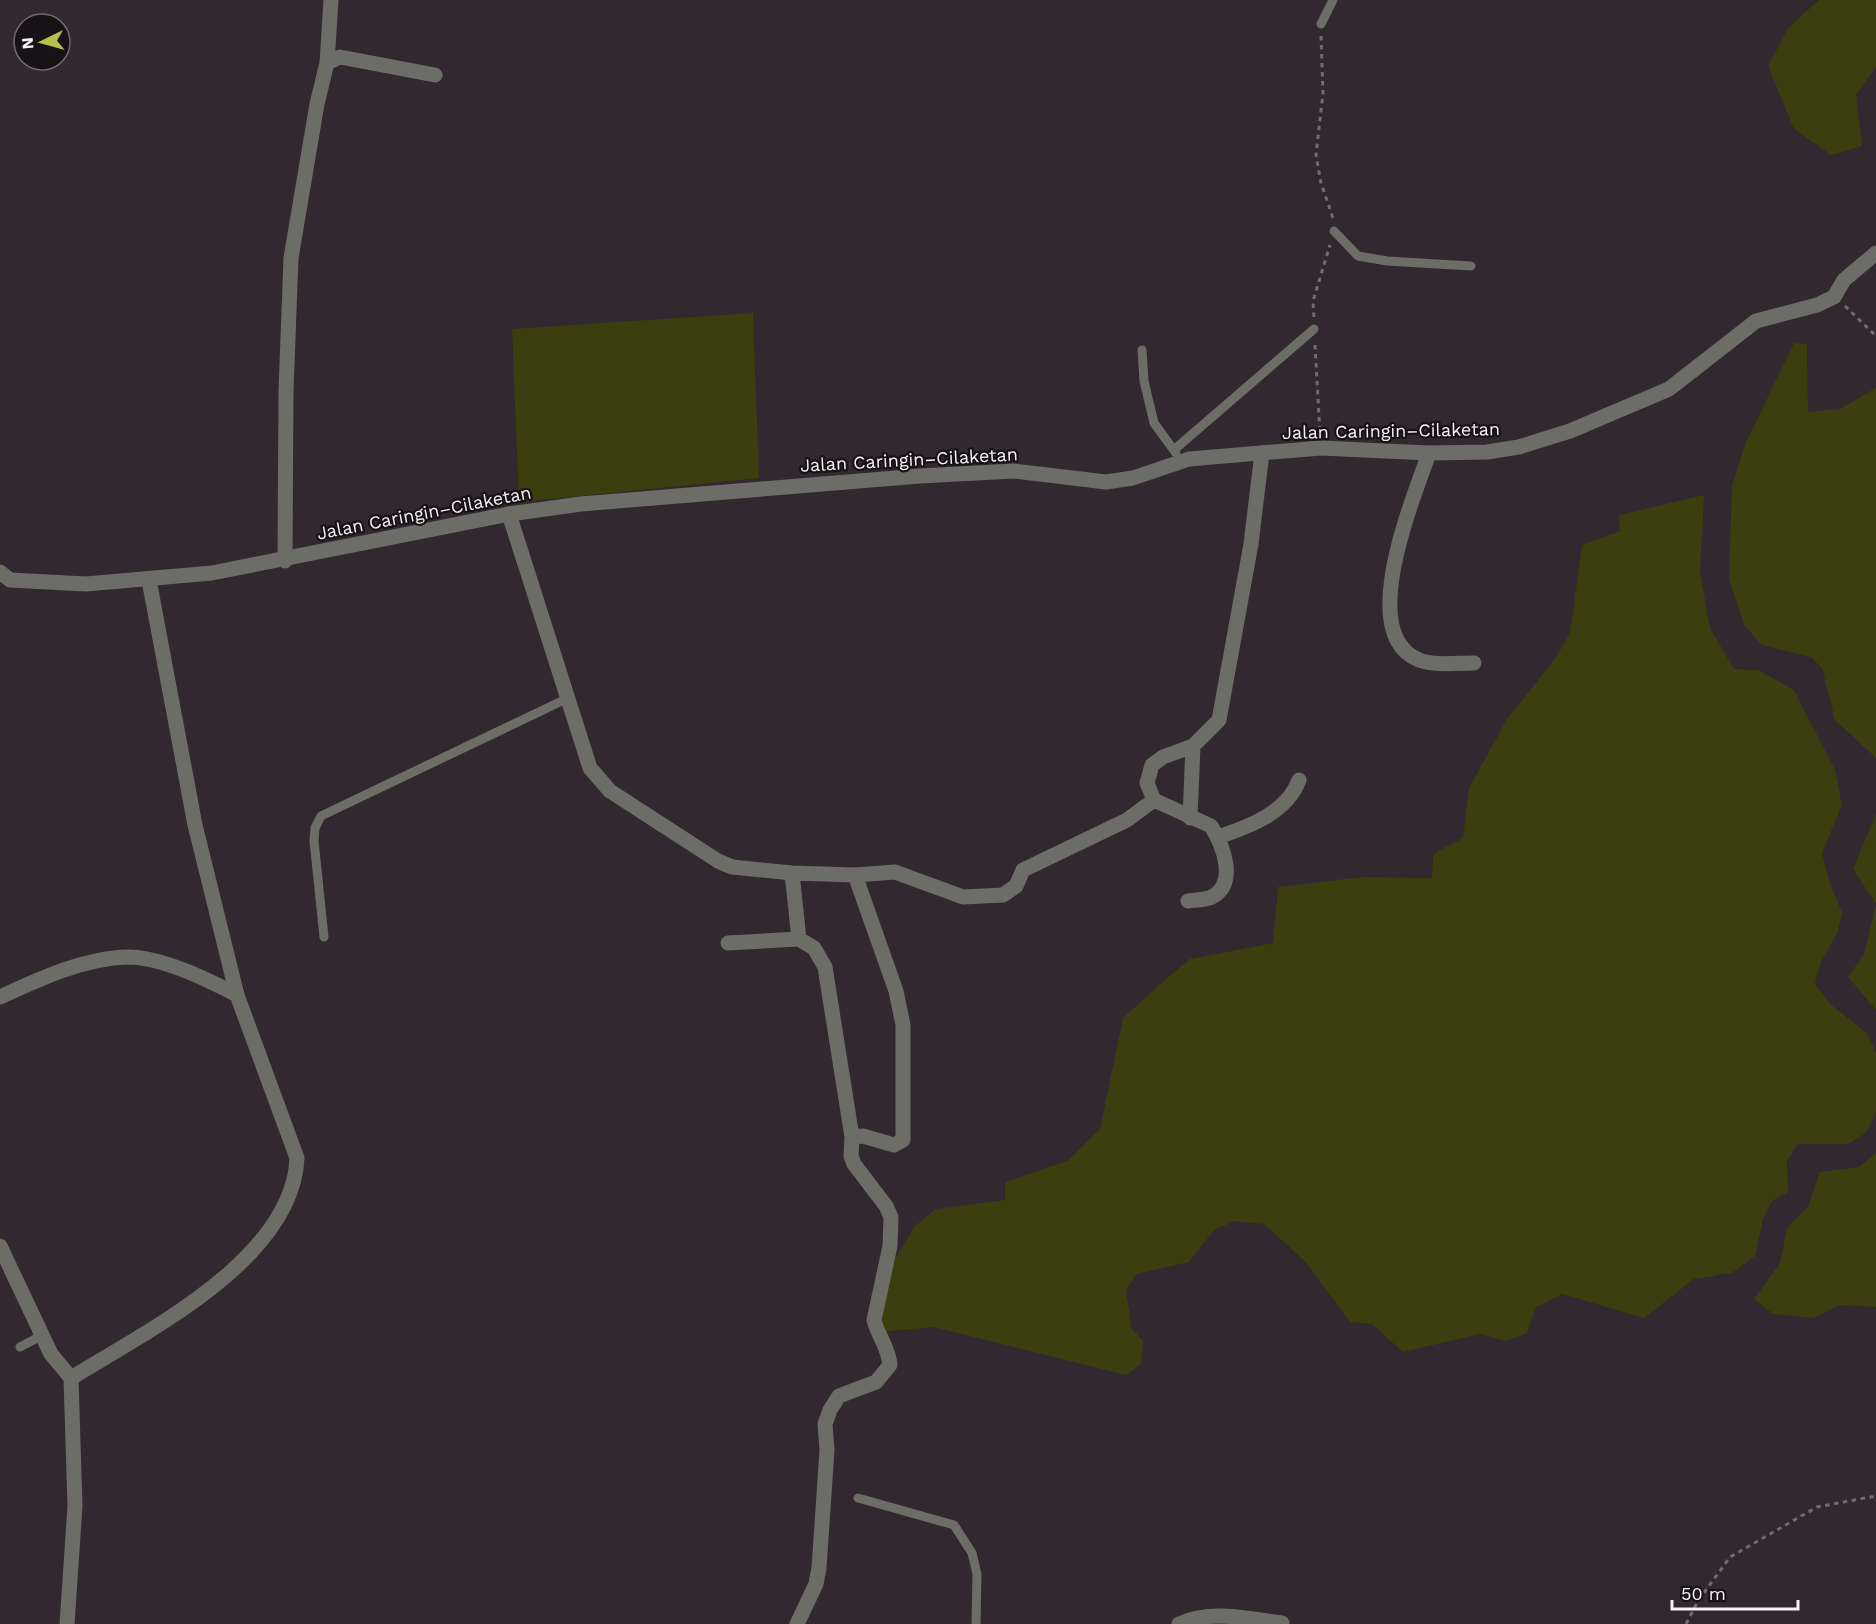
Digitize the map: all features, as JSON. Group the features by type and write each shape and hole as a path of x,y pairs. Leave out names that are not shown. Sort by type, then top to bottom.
{"street":[{"path":"285,561 286,391 291,258 317,104 327,63 331,0"},
{"path":"327,63 340,57 435,75"},
{"path":"1834,297 1844,280 1876,253"},
{"name":"Jalan Caringin–Cilaketan","path":"0,572 10,580 86,584 149,580 285,561 509,514 580,504 920,476 1014,471 1106,482 1132,478 1176,456 1321,448 1429,453 1487,452 1519,447 1570,431 1669,390 1756,321 1817,305 1834,297"},
{"path":"1188,902 1211,897 1221,888 1226,875 1226,859 1218,837 1211,826 1154,800 1147,783 1152,765 1163,757 1192,746 1219,720 1224,704 1227,672 1251,544 1262,453"},
{"path":"1429,453 1406,524 1390,586 1389,620 1400,648 1419,660 1474,663"},
{"path":"509,514 566,699 590,768 609,791 718,861 732,867 792,873 855,875 895,872 963,897 1003,895 1016,886 1023,870 1127,820 1154,800"},
{"path":"71,1378 203,1296 236,1268 264,1237 296,1179 297,1158 237,995 195,825 149,580"},
{"path":"1190,818 1192,746"},
{"path":"1218,837 1253,824 1294,793 1299,780"},
{"path":"792,873 799,939"},
{"path":"852,1137 863,1136 894,1145 903,1140 904,1133 903,1025 896,991 855,875"},
{"path":"728,942 799,939 814,948 825,967 852,1137 851,1156 854,1164 886,1206 891,1217 890,1246 874,1320 877,1331 889,1352 890,1365 876,1382 839,1396 830,1410 825,1424 827,1450 819,1568 816,1584 797,1624"},
{"path":"0,997 36,980 81,966 103,960 130,957 190,971 237,995"},
{"path":"0,1246 51,1354 71,1378 75,1506 67,1624"},
{"path":"1179,1624 1190,1619 1219,1616 1282,1623"}],"lane":[{"path":"1321,24 1333,0"},
{"path":"1334,231 1359,256 1387,261 1472,266"},
{"path":"1142,350 1144,381 1154,423 1176,456 1314,329"},
{"path":"324,937 314,841 315,828 321,816 566,699"},
{"path":"20,1347 43,1335"},
{"path":"858,1498 954,1525 972,1553 976,1574 976,1624"}],"path":[{"path":"1321,24 1323,93 1316,155 1321,183 1333,214 1334,231 1313,300 1321,448"},
{"path":"1834,297 1876,336"},
{"path":"1686,1624 1698,1601 1730,1557 1817,1507 1876,1496"}],"green space":[{"path":"1819,0 1876,0 1876,67 1856,95 1862,146 1831,155 1794,129 1768,66 1788,28"},
{"path":"753,313 759,478 519,502 512,329"},
{"path":"1794,343 1807,344 1808,412 1840,409 1876,388 1876,758 1835,720 1822,668 1811,657 1762,645 1745,626 1729,580 1732,486 1746,442"},
{"path":"1704,495 1700,572 1710,628 1734,669 1758,670 1794,690 1835,770 1842,805 1822,853 1830,884 1842,912 1838,931 1821,962 1815,984 1830,1004 1867,1033 1876,1053 1876,1111 1866,1133 1848,1144 1798,1144 1787,1161 1788,1192 1772,1201 1763,1219 1755,1256 1732,1273 1694,1279 1644,1318 1562,1294 1536,1307 1527,1333 1506,1341 1480,1334 1403,1352 1372,1324 1350,1322 1305,1261 1264,1224 1235,1221 1214,1230 1189,1262 1136,1274 1126,1291 1132,1329 1143,1341 1141,1364 1126,1375 934,1327 880,1332 874,1312 892,1264 915,1226 936,1209 1005,1200 1005,1182 1067,1161 1100,1129 1123,1018 1190,959 1273,943 1278,887 1362,877 1432,878 1433,854 1463,838 1469,788 1507,719 1555,659 1570,633 1582,545 1620,531 1619,515"},
{"path":"1876,814 1876,904 1853,869"},
{"path":"1876,904 1876,1010 1848,977 1864,954"},
{"path":"1876,1153 1876,1307 1840,1305 1813,1318 1773,1314 1754,1299 1780,1263 1787,1228 1808,1206 1820,1172 1859,1167"}]}
